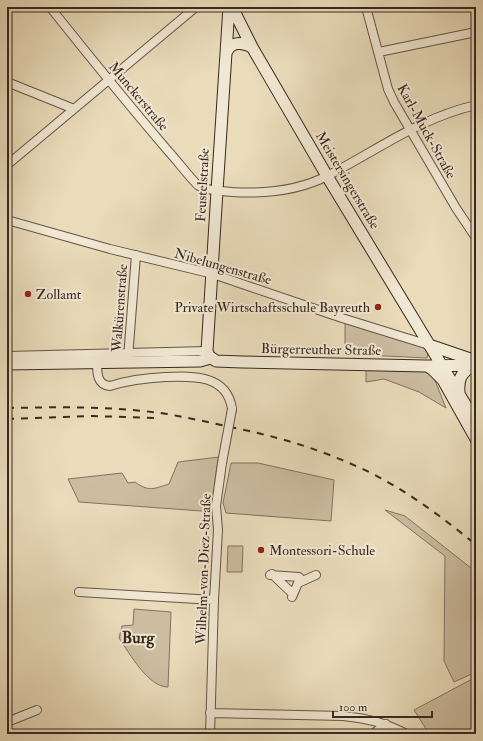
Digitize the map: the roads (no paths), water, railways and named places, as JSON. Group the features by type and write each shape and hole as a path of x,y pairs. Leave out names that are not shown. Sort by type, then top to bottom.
{"main road":[{"name":"Meistersingerstraße","path":"231,7 327,176 476,422"},
{"name":"Feustelstraße","path":"211,357 216,191 226,53 231,7"},
{"path":"226,53 230,47 238,43 244,43 252,46"},
{"path":"429,345 461,356 475,364 461,374 459,378 459,392"},
{"path":"455,366 459,363 461,356"},
{"name":"Bürgerreuther Straße","path":"7,364 97,362 128,358 200,361 211,357 426,366 475,364"},
{"path":"426,366 432,369 443,380 476,438"}],"street":[{"name":"Munckerstraße","path":"50,7 198,186 216,191 257,193 279,191 297,187 327,176 410,129 437,116 476,105"},
{"path":"7,165 196,7"},
{"name":"Karl-Muck-Straße","path":"366,7 388,89 456,208 476,238"},
{"path":"379,52 476,32"},
{"path":"7,82 74,109"},
{"name":"Nibelungenstraße","path":"7,220 136,256 213,274 342,318 429,345"},
{"name":"Walkürenstraße","path":"128,358 136,256"},
{"name":"Bürgerreuther Straße","path":"7,356 128,358"},
{"name":"Wilhelm-von-Diez-Straße","path":"97,362 98,376 101,383 106,386 137,379 190,376 204,378 214,382 229,398 232,409 216,506 218,530 214,600 210,734"},
{"path":"302,581 299,577 272,574 292,595 298,583 316,575"},
{"path":"79,592 214,600"},
{"path":"7,722 37,710"},
{"path":"210,713 343,716 364,718 386,724 407,734"},
{"path":"373,734 386,724"}],"railway":[{"path":"7,408 47,407 147,411 201,421 289,441 341,459 388,482 427,507 476,545"},
{"path":"7,419 93,416 154,418"}],"place":[{"name":"Zollamt","path":"28,294"},
{"name":"Private Wirtschaftsschule Bayreuth","path":"378,307"},
{"name":"Montessori-Schule","path":"261,550"}],"district":[{"name":"Burg","path":"138,637"}]}
